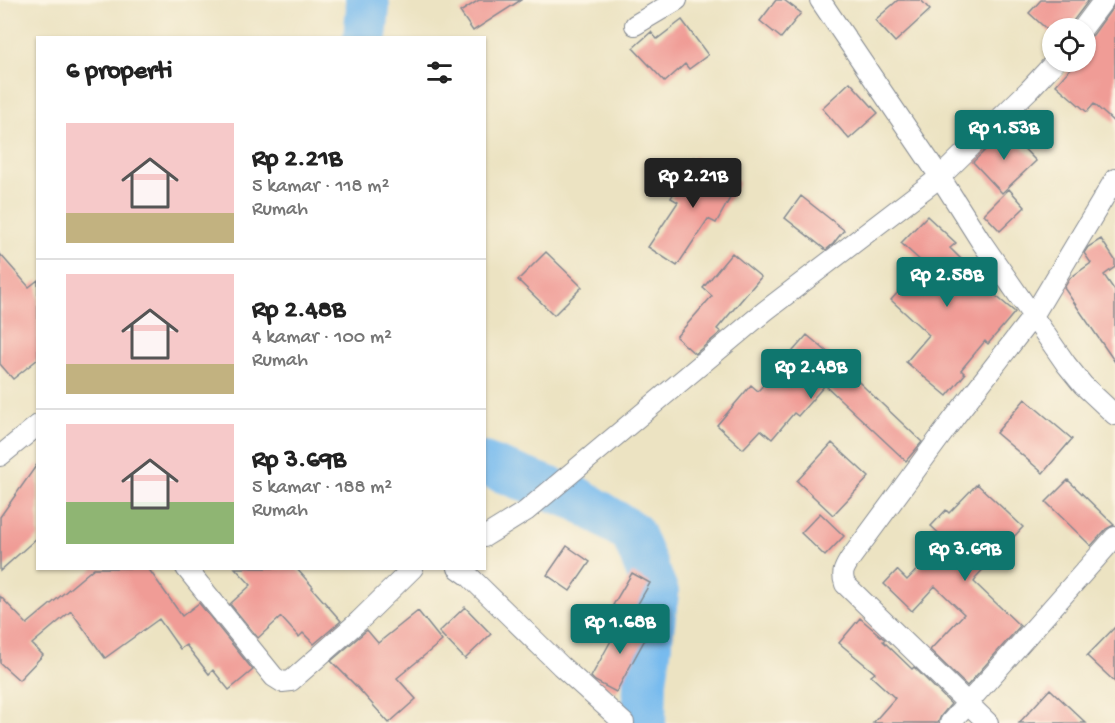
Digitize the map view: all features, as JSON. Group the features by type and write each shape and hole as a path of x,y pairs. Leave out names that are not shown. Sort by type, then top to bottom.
{"street":[{"path":"634,25 677,0"},
{"path":"820,0 980,240 1066,364 1083,385 1115,415"},
{"path":"1090,18 1104,0"},
{"path":"486,536 526,511 765,311 940,177 1046,72"},
{"path":"988,723 846,584 842,576 850,559 954,418 1034,316 1115,179"},
{"path":"0,456 36,427"},
{"path":"950,723 1115,537"},
{"path":"188,570 274,676 282,682 291,681 359,621 411,570"},
{"path":"461,570 624,723"}],"building":[{"path":"479,0 521,0 473,31 460,12"},
{"path":"776,0 784,0 801,13 781,38 760,21"},
{"path":"898,0 921,0 930,10 895,42 875,20"},
{"path":"1041,0 1089,0 1075,18 1042,18 1042,25 1029,13"},
{"path":"1115,4 1115,123 1094,104 1087,112 1056,85 1067,72 1096,72 1096,31"},
{"path":"682,20 708,55 689,69 685,64 665,82 633,48 651,32 657,39"},
{"path":"850,82 878,113 849,139 822,108"},
{"path":"1006,130 1036,161 1002,193 973,162"},
{"path":"694,157 739,182 716,223 708,219 677,266 648,247 678,202 671,198"},
{"path":"1009,189 1025,207 1000,231 984,214"},
{"path":"801,196 844,230 826,250 785,218"},
{"path":"927,216 956,243 950,248 974,272 971,275 1015,312 988,344 985,341 961,370 965,374 947,396 906,362 929,335 891,300 924,264 901,243"},
{"path":"1101,239 1115,260 1115,267 1104,275 1115,291 1115,362 1064,288 1070,278 1091,263 1084,253 1088,247"},
{"path":"546,252 582,287 554,315 518,280"},
{"path":"732,253 761,277 717,329 721,332 695,354 676,337 712,296 703,288"},
{"path":"0,254 29,287 36,282 36,361 13,379 0,364"},
{"path":"807,335 843,365 922,442 906,461 825,385 798,416 794,413 772,439 761,430 743,449 717,425 751,385 758,391"},
{"path":"1025,399 1072,439 1043,473 996,433"},
{"path":"832,443 869,477 833,515 797,481"},
{"path":"36,466 36,539 0,571 0,517"},
{"path":"1068,480 1114,525 1106,529 1091,546 1046,502"},
{"path":"977,484 1023,527 975,578 974,582 1020,626 967,686 930,650 964,614 935,586 912,611 884,584 897,570 907,580 946,540 931,526 946,510 949,513"},
{"path":"820,513 844,536 825,556 801,533"},
{"path":"567,546 590,562 570,591 547,575"},
{"path":"92,570 149,570 182,616 199,603 253,670 229,690 213,670 209,674 186,645 180,649 159,619 105,658 71,611 32,644 43,655 19,680 0,663 0,596 27,624"},
{"path":"237,570 298,570 341,621 314,644 303,633 299,637 281,617 258,638 230,604 251,585"},
{"path":"632,573 650,583 631,616 613,605"},
{"path":"465,607 491,634 465,659 439,632"},
{"path":"418,611 442,641 397,678 416,699 389,723 331,661 367,630 378,643"},
{"path":"624,617 649,632 616,692 591,677"},
{"path":"860,618 885,639 883,641 912,669 914,667 951,704 938,723 873,723 895,698 871,676 875,673 839,643"},
{"path":"1115,627 1115,682 1087,656"},
{"path":"1050,689 1086,723 1019,723"}],"waterway":[{"path":"365,36 367,0"},
{"path":"486,465 580,500 632,533 657,593 645,681 644,723"}]}
